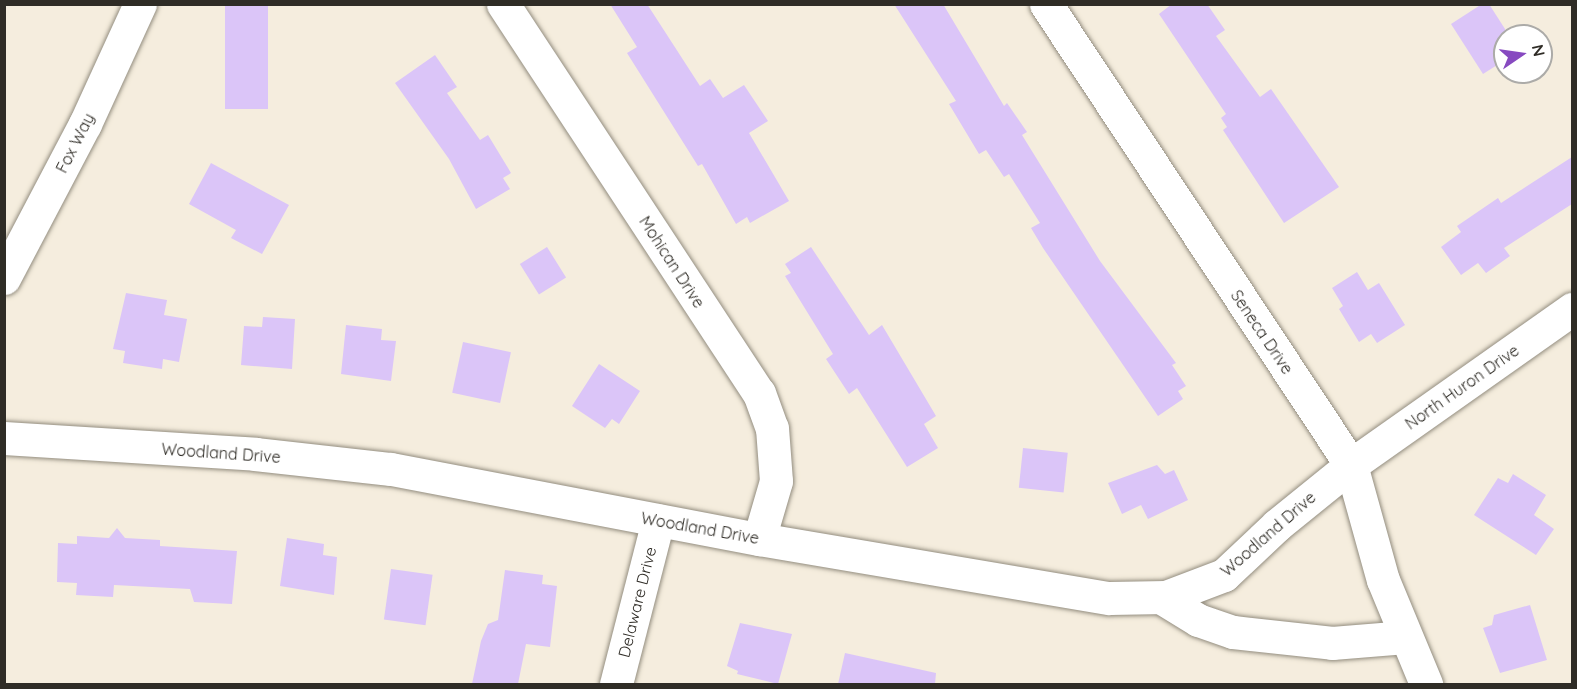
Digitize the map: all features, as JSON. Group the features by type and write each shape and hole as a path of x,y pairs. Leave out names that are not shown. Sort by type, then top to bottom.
{"street":[{"name":"Fox Way","path":"4,278 85,124 140,4"},
{"name":"Mohican Drive","path":"503,4 759,393 772,428 776,481 759,539"},
{"name":"Seneca Drive","path":"1046,4 1351,465 1383,580 1426,684"},
{"name":"North Huron Drive","path":"1351,465 1572,309"},
{"name":"Woodland Drive","path":"4,438 255,454 391,469 759,539 1109,598 1162,597 1196,588 1224,575 1277,525 1351,465"},
{"name":"Delaware Drive","path":"616,684 658,520"},
{"path":"1162,597 1198,620 1233,632 1332,643 1406,637"}],"building":[{"path":"225,4 268,4 268,109 225,109"},
{"path":"610,4 647,4 700,86 710,79 723,98 744,85 768,121 749,133 789,201 750,223 747,217 736,224 702,164 698,166 627,53 637,47"},
{"path":"894,4 943,4 1004,106 1007,103 1027,132 1022,135 1100,261 1176,363 1172,365 1186,386 1178,391 1183,399 1158,416 1043,248 1031,228 1040,223 1009,174 1004,177 986,150 979,154 949,104 956,101"},
{"path":"1172,4 1207,4 1225,30 1216,36 1260,97 1271,89 1339,187 1284,223 1223,130 1227,127 1221,118 1226,114 1159,14"},
{"path":"1482,4 1489,4 1502,24 1493,24 1493,68 1483,74 1451,24"},
{"path":"435,55 457,87 447,93 480,140 488,135 511,173 503,178 510,189 476,209 449,159 395,83"},
{"path":"1572,157 1572,204 1504,248 1510,256 1486,273 1478,263 1461,275 1441,247 1461,232 1457,226 1498,198 1501,203"},
{"path":"211,163 289,205 262,254 231,238 236,230 189,204"},
{"path":"547,247 566,278 539,294 520,264"},
{"path":"811,247 869,335 882,325 936,416 924,424 938,448 907,467 857,388 849,394 826,359 833,354 785,276 791,273 785,264"},
{"path":"1357,272 1368,290 1379,283 1405,325 1377,343 1371,334 1359,342 1339,309 1343,306 1332,288"},
{"path":"126,293 167,300 164,315 187,319 179,362 163,359 162,369 123,363 125,351 113,349"},
{"path":"263,317 295,319 292,369 241,365 244,326 262,327"},
{"path":"346,325 382,329 381,340 396,341 391,381 341,374"},
{"path":"463,342 511,352 500,403 452,393"},
{"path":"599,364 640,391 619,424 612,419 605,428 572,406"},
{"path":"1023,448 1068,453 1064,492 1019,488"},
{"path":"1157,465 1165,474 1174,470 1188,500 1148,519 1141,505 1122,514 1108,483"},
{"path":"1513,474 1546,495 1534,515 1554,529 1536,555 1474,515 1498,478 1508,483"},
{"path":"117,528 125,538 160,540 160,546 237,551 232,604 194,602 190,589 114,585 113,597 76,595 77,583 57,582 58,543 77,544 77,536 109,538"},
{"path":"287,538 324,544 323,555 337,557 334,595 280,586"},
{"path":"391,569 433,575 425,625 384,620"},
{"path":"505,570 543,575 542,584 557,586 550,647 526,644 518,684 472,684 481,641 488,624 498,620"},
{"path":"1530,605 1547,660 1500,673 1483,628 1492,625 1494,615"},
{"path":"740,623 792,634 778,684 737,674 738,671 727,666"},
{"path":"845,653 936,673 935,684 838,684"}]}
